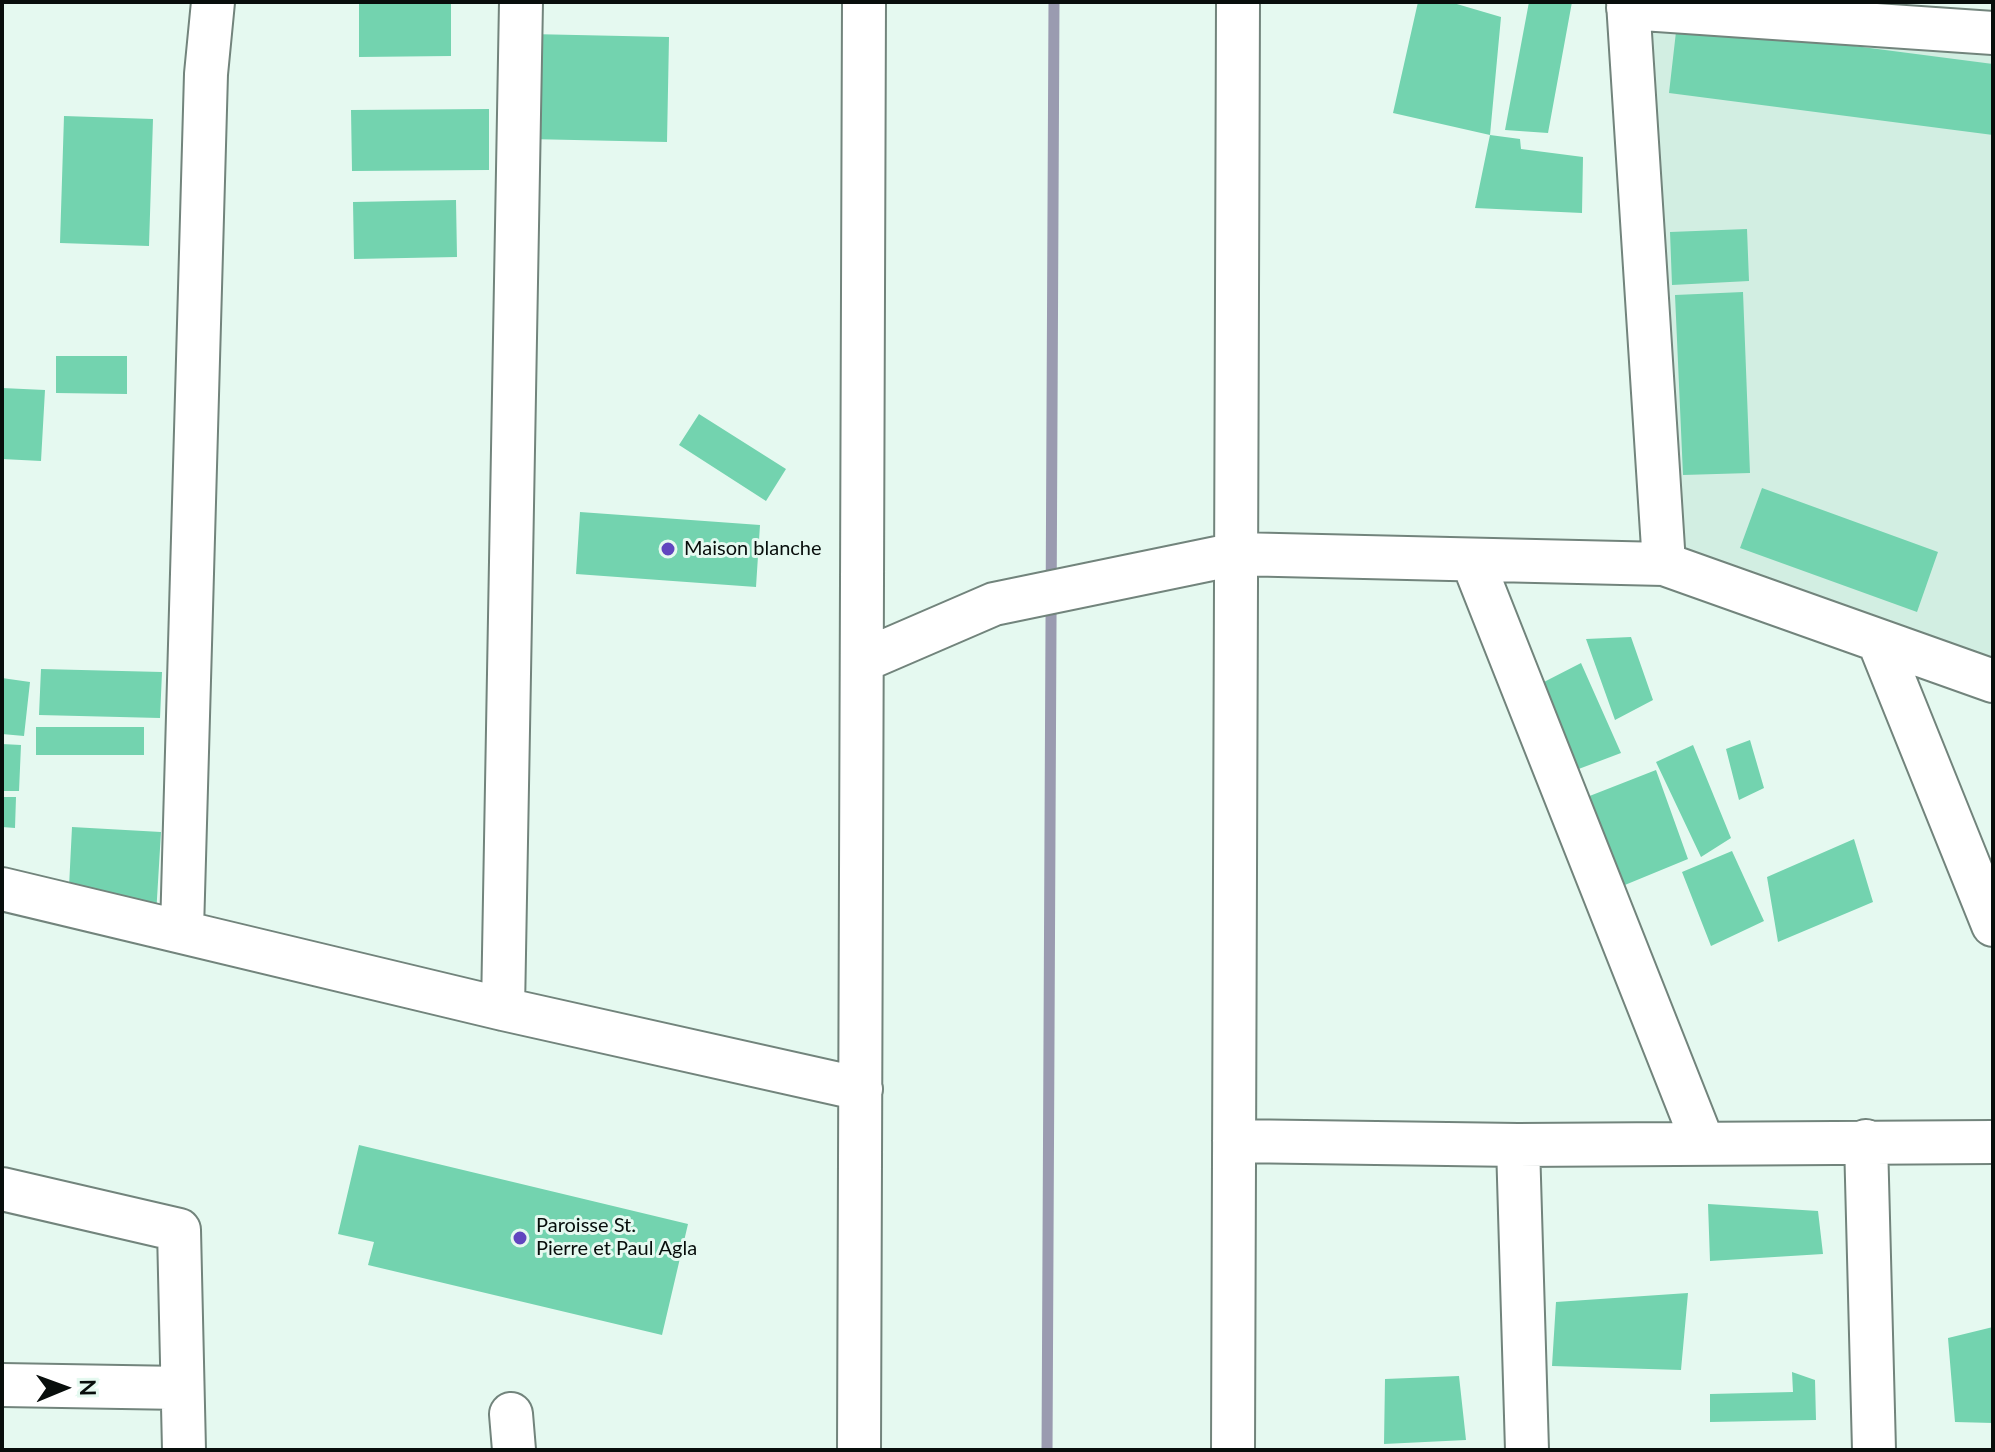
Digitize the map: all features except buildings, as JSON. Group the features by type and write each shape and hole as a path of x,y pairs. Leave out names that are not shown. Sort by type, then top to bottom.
{"street":[{"path":"182,930 206,74 213,2"},
{"path":"503,1009 521,2"},
{"path":"859,1450 864,2"},
{"path":"1233,1450 1238,2"},
{"path":"1664,564 1628,5 1993,33"},
{"path":"862,661 994,604 1236,554 1473,562 1664,564 1993,681"},
{"path":"1473,562 1703,1143"},
{"path":"1879,642 1993,925"},
{"path":"2,889 503,1009 861,1089"},
{"path":"1234,1141 1518,1145 1993,1142"},
{"path":"1866,1141 1874,1450"},
{"path":"1518,1145 1527,1450"},
{"path":"2,1189 179,1230 184,1450"},
{"path":"2,1385 182,1388"}],"shaded area":[{"path":"1652,19 1993,44 1993,666 1681,546"}],"waterway":[{"path":"1047,1450 1054,2"}],"place":[{"name":"Maison blanche","path":"668,549"},
{"name":"Paroisse St. Pierre et Paul Agla","path":"520,1238"}]}
